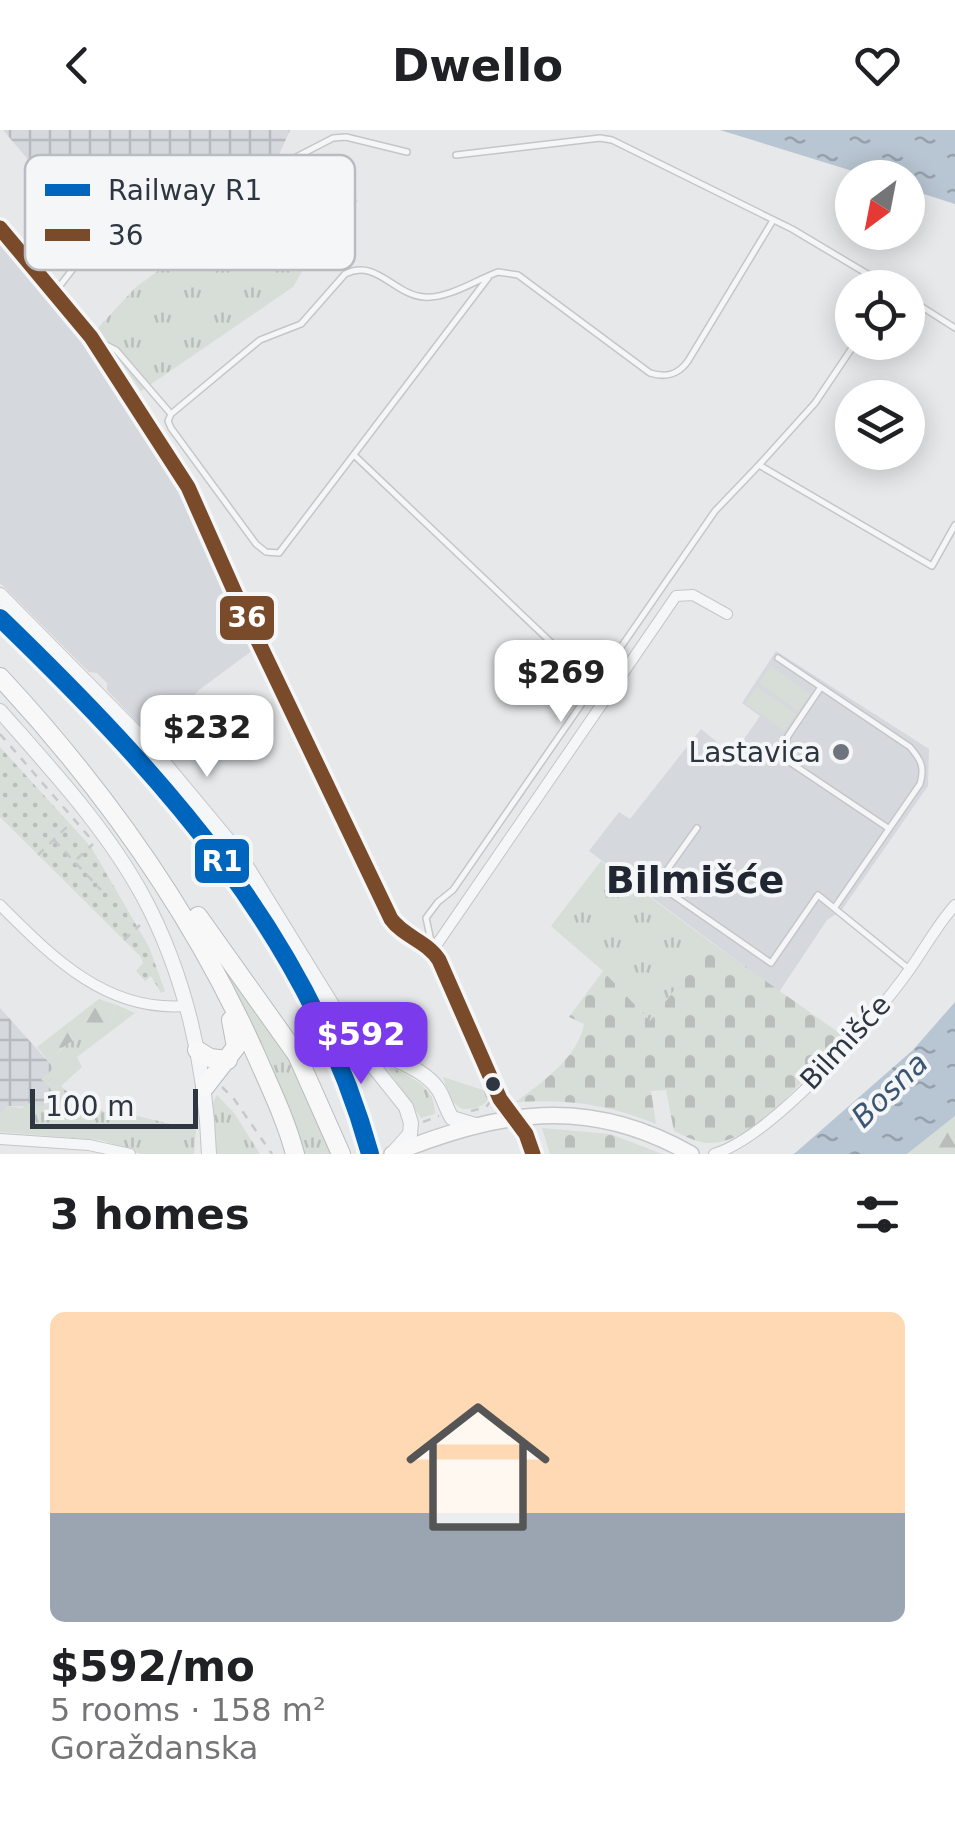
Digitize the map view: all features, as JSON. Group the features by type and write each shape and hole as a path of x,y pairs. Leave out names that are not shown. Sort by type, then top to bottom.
{"highway":[{"path":"0,677 42,722 134,838 190,922 263,1072 294,1150"},
{"path":"134,838 146,869 232,1022 236,1047 207,1088"},
{"path":"134,838 167,869 276,1022 320,1100 341,1154"},
{"path":"197,1050 210,1058 228,1060"}],"main road":[{"path":"392,1154 475,1124 514,1116 573,1116 604,1120 650,1134 691,1154"}],"street":[{"path":"0,228 25,257"},
{"path":"36,270 91,337 188,487 391,919 398,929 432,950 500,1099 514,1116 533,1154"},
{"path":"0,595 142,739 237,851 342,1023 410,1116 410,1134 392,1154"},
{"path":"432,950 676,596 693,595 727,614"},
{"path":"1,714 54,773 110,845 143,896 175,971 207,1088 208,1154"},
{"path":"0,904 66,967 105,990 152,1008 185,1006"},
{"name":"Bilmišće","path":"714,1154 762,1129 864,1028 955,906"},
{"path":"342,1023 376,1053 428,1079 452,1118 475,1124"},
{"path":"0,1138 89,1144 130,1154"}],"lane":[{"path":"300,155 333,138 346,137 407,152"},
{"path":"456,154 600,138 612,140 792,229 861,270"},
{"path":"355,269 373,272 411,294 428,298 490,275 518,275 650,373 672,375 688,362 772,222"},
{"path":"55,292 72,270"},
{"path":"171,414 260,340 301,324 352,270"},
{"path":"91,337 116,350 171,414 170,428 256,544 273,554 279,553 490,275"},
{"path":"925,309 955,328"},
{"path":"432,950 426,918 453,890 715,511 815,403 844,360"},
{"path":"354,455 597,686"},
{"path":"759,465 932,566 955,526"},
{"path":"778,658 910,747 924,770 920,784 835,907"},
{"path":"820,687 782,752 791,763 889,829"},
{"path":"697,828 657,884 771,964 818,895 910,970"}],"path":[{"path":"0,734 72,822 96,844 75,861"},
{"path":"38,855 72,822"},
{"path":"54,840 101,890"},
{"path":"124,940 145,920"},
{"path":"207,1088 222,1087 228,1091 272,1154"}],"shaded area":[{"path":"3,130 290,130 279,155 25,156"},
{"path":"0,244 50,299 84,345 182,492 253,650 199,690 152,738 107,690 107,683 97,673 89,672 0,583"},
{"path":"776,651 929,749 928,786 841,911 827,920 779,992 589,851 619,812 630,819 701,729 733,755 760,716 742,703"},
{"path":"0,1008 54,1068 55,1093 43,1107 7,1106 0,1116"}],"green space":[{"path":"159,270 303,270 293,287 141,391 97,329 136,287"},
{"path":"771,666 810,694 798,711 759,683"},
{"path":"757,687 796,714 784,731 745,703"},
{"path":"0,747 91,847 149,947 165,991 161,993 151,976 145,981 136,971 143,963 141,957 0,817"},
{"path":"601,861 712,943 650,1021 603,971 551,926"},
{"path":"712,943 842,1035 766,1117 729,1139 706,1143 674,1131 666,1090 651,1091 656,1124 588,1104 516,1102 558,1068 574,1048 584,1024 569,1017 603,971 650,1021"},
{"path":"216,953 293,1056 334,1154 303,1154 282,1091"},
{"path":"99,999 117,1005 109,1023 95,1038 76,1040 59,1051 63,1067 46,1084 41,1079 54,1068 37,1047"},
{"path":"117,1005 135,1013 77,1057 82,1067 61,1086 72,1096 107,1113 110,1109 122,1119 129,1114 196,1130 194,1154 141,1154 101,1140 0,1132 0,1116 7,1106 22,1108 31,1102 43,1107 55,1094 46,1084 63,1067 59,1052 70,1041 109,1023"},
{"path":"390,1066 427,1089 435,1114 421,1118 389,1071"},
{"path":"443,1077 490,1094 480,1106 462,1109 451,1101"},
{"path":"217,1095 234,1113 260,1154 216,1154 213,1103"},
{"path":"955,1116 955,1154 907,1154"},
{"path":"542,1128 610,1134 662,1154 550,1154"}],"water":[{"path":"720,130 955,130 955,204 925,194 925,160 835,160 835,166"},
{"name":"Bosna","path":"955,1002 955,1116 907,1154 794,1154 913,1050"}],"rail line":[{"name":"R1","path":"0,618 116,736 222,862 268,929 309,1000 343,1074 370,1154"}],"transit line":[{"name":"36","path":"0,228 25,258"},
{"name":"36","path":"35,270 91,337 188,487 391,919 439,960 500,1099 526,1134 533,1154"}],"place":[{"name":"Lastavica","path":"841,752"}],"district":[{"name":"Bilmišće","path":"695,880"}]}
